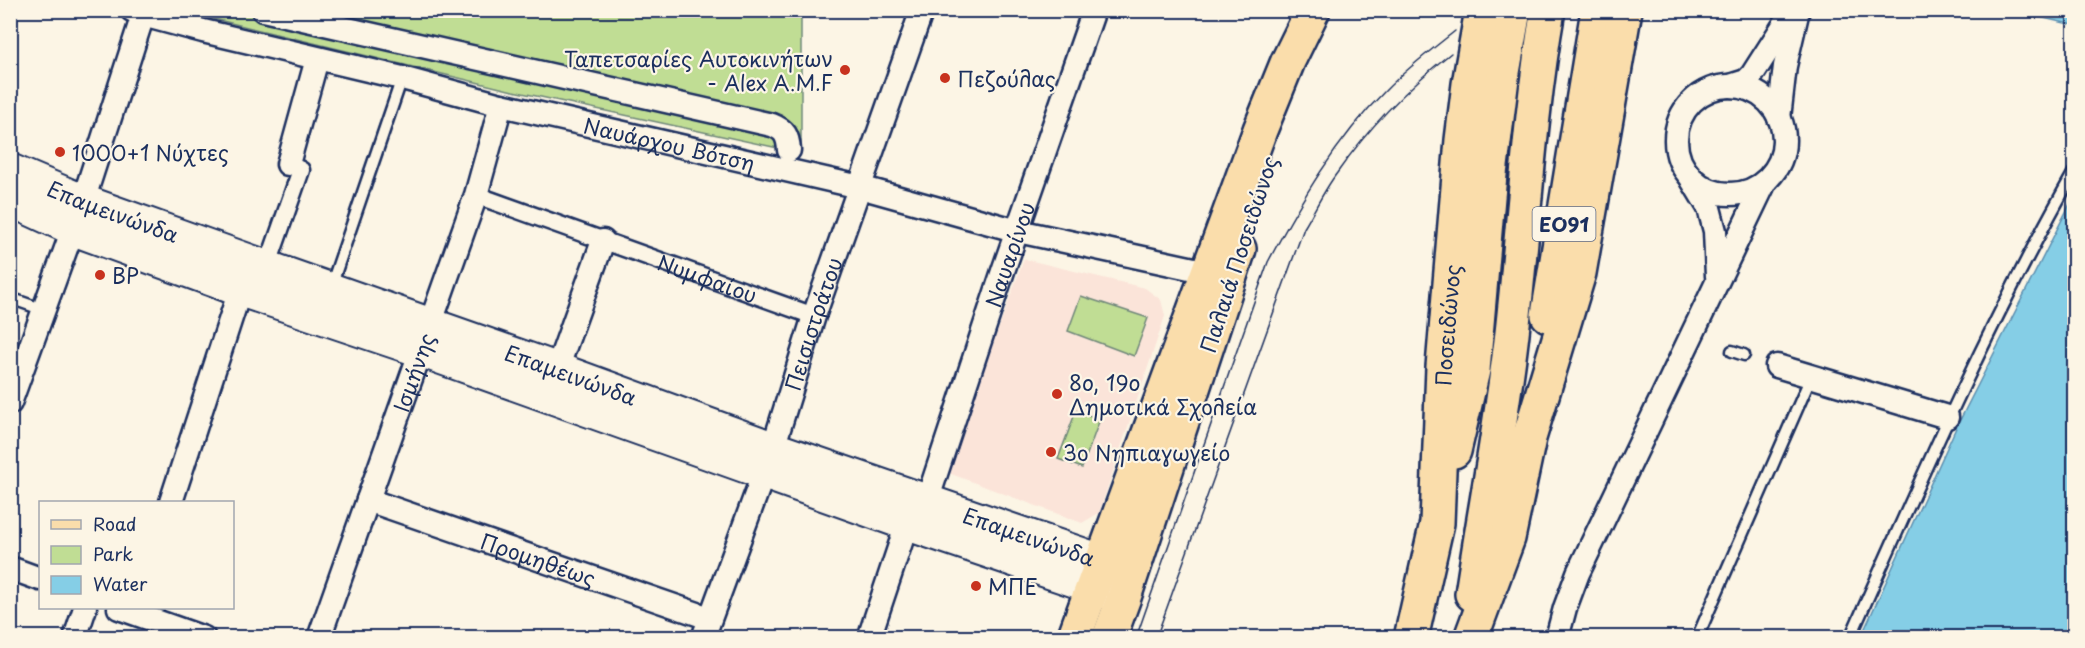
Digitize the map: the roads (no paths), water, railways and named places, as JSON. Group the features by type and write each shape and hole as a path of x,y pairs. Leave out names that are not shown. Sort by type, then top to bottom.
{"main road":[{"name":"Ποσειδώνος","path":"1411,638 1437,523 1443,367 1462,140 1482,10"},
{"path":"1437,523 1473,370 1490,174 1502,78 1514,10"},
{"path":"1466,638 1512,333 1536,88 1548,10"},
{"name":"ΕΟ91","path":"1529,438 1599,10"},
{"path":"1471,638 1508,538 1529,438 1579,273 1625,10"},
{"name":"Παλαιά Ποσειδώνος","path":"1208,272 1260,130 1310,14"},
{"name":"Παλαιά Ποσειδώνος","path":"1128,584 1290,98 1319,32 1310,14"},
{"name":"Επαμεινώνδα","path":"10,170 78,215 240,290 557,369 907,524 1128,584"},
{"name":"Επαμεινώνδα","path":"10,200 78,215 267,267 330,290 426,338 768,461 927,501 1097,574"},
{"path":"1074,638 1208,272"},
{"path":"1109,638 1128,584"}],"street":[{"path":"263,10 772,125 783,130 788,138 789,160"},
{"name":"Πεισιστράτου","path":"706,628 768,461 814,316 922,10"},
{"name":"Ναυαρίνου","path":"927,501 1094,10"},
{"path":"1717,284 1718,258 1715,231 1709,208 1682,164 1677,150 1677,134 1681,119 1700,95 1714,88 1746,81 1796,10"},
{"path":"1779,118 1785,66 1796,10"},
{"path":"10,403 78,215 138,13"},
{"name":"Ναυάρχου Βότση","path":"138,13 317,59 402,78 501,105 789,160 861,187 1018,231 1208,272"},
{"path":"267,267 301,170 288,164 317,59"},
{"path":"1557,638 1578,573 1765,182 1777,168 1783,152 1784,135 1779,118 1771,105 1759,94 1745,88 1730,86"},
{"name":"Ισμήνης","path":"319,638 476,195 501,105"},
{"path":"1690,177 1703,188 1719,194 1735,195 1751,191 1765,182"},
{"name":"Νυμφαίου","path":"476,195 814,316"},
{"path":"557,369 603,241"},
{"path":"171,501 240,290"},
{"path":"1777,366 1947,417"},
{"name":"Προμηθέως","path":"368,500 706,628"},
{"path":"869,638 907,524"},
{"path":"10,568 39,579"},
{"path":"75,638 85,609"},
{"path":"131,610 204,638"}],"lane":[{"path":"330,290 402,78"},
{"path":"1850,638 1947,417 2074,172"},
{"path":"10,298 44,310"},
{"path":"1732,351 1744,355"},
{"path":"1697,638 1811,377"}],"water":[{"path":"2013,11 2074,11 2074,25"},
{"path":"2074,196 2074,637 1861,637 1955,430"}],"tram line":[{"path":"1136,638 1268,262 1320,172 1367,110 1393,83 1455,31"},
{"path":"1156,638 1304,228 1332,180 1362,140 1404,94 1451,53"}],"place":[{"name":"Ταπετσαρίες Αυτοκινήτων - Alex A.M.F","path":"845,70"},
{"name":"Πεζούλας","path":"945,78"},
{"name":"1000+1 Νύχτες","path":"60,152"},
{"name":"BP","path":"100,275"},
{"name":"8ο, 19ο Δημοτικά Σχολεία","path":"1057,394"},
{"name":"3ο Νηπιαγωγείο","path":"1051,452"},
{"name":"ΜΠΕ","path":"976,586"}]}
